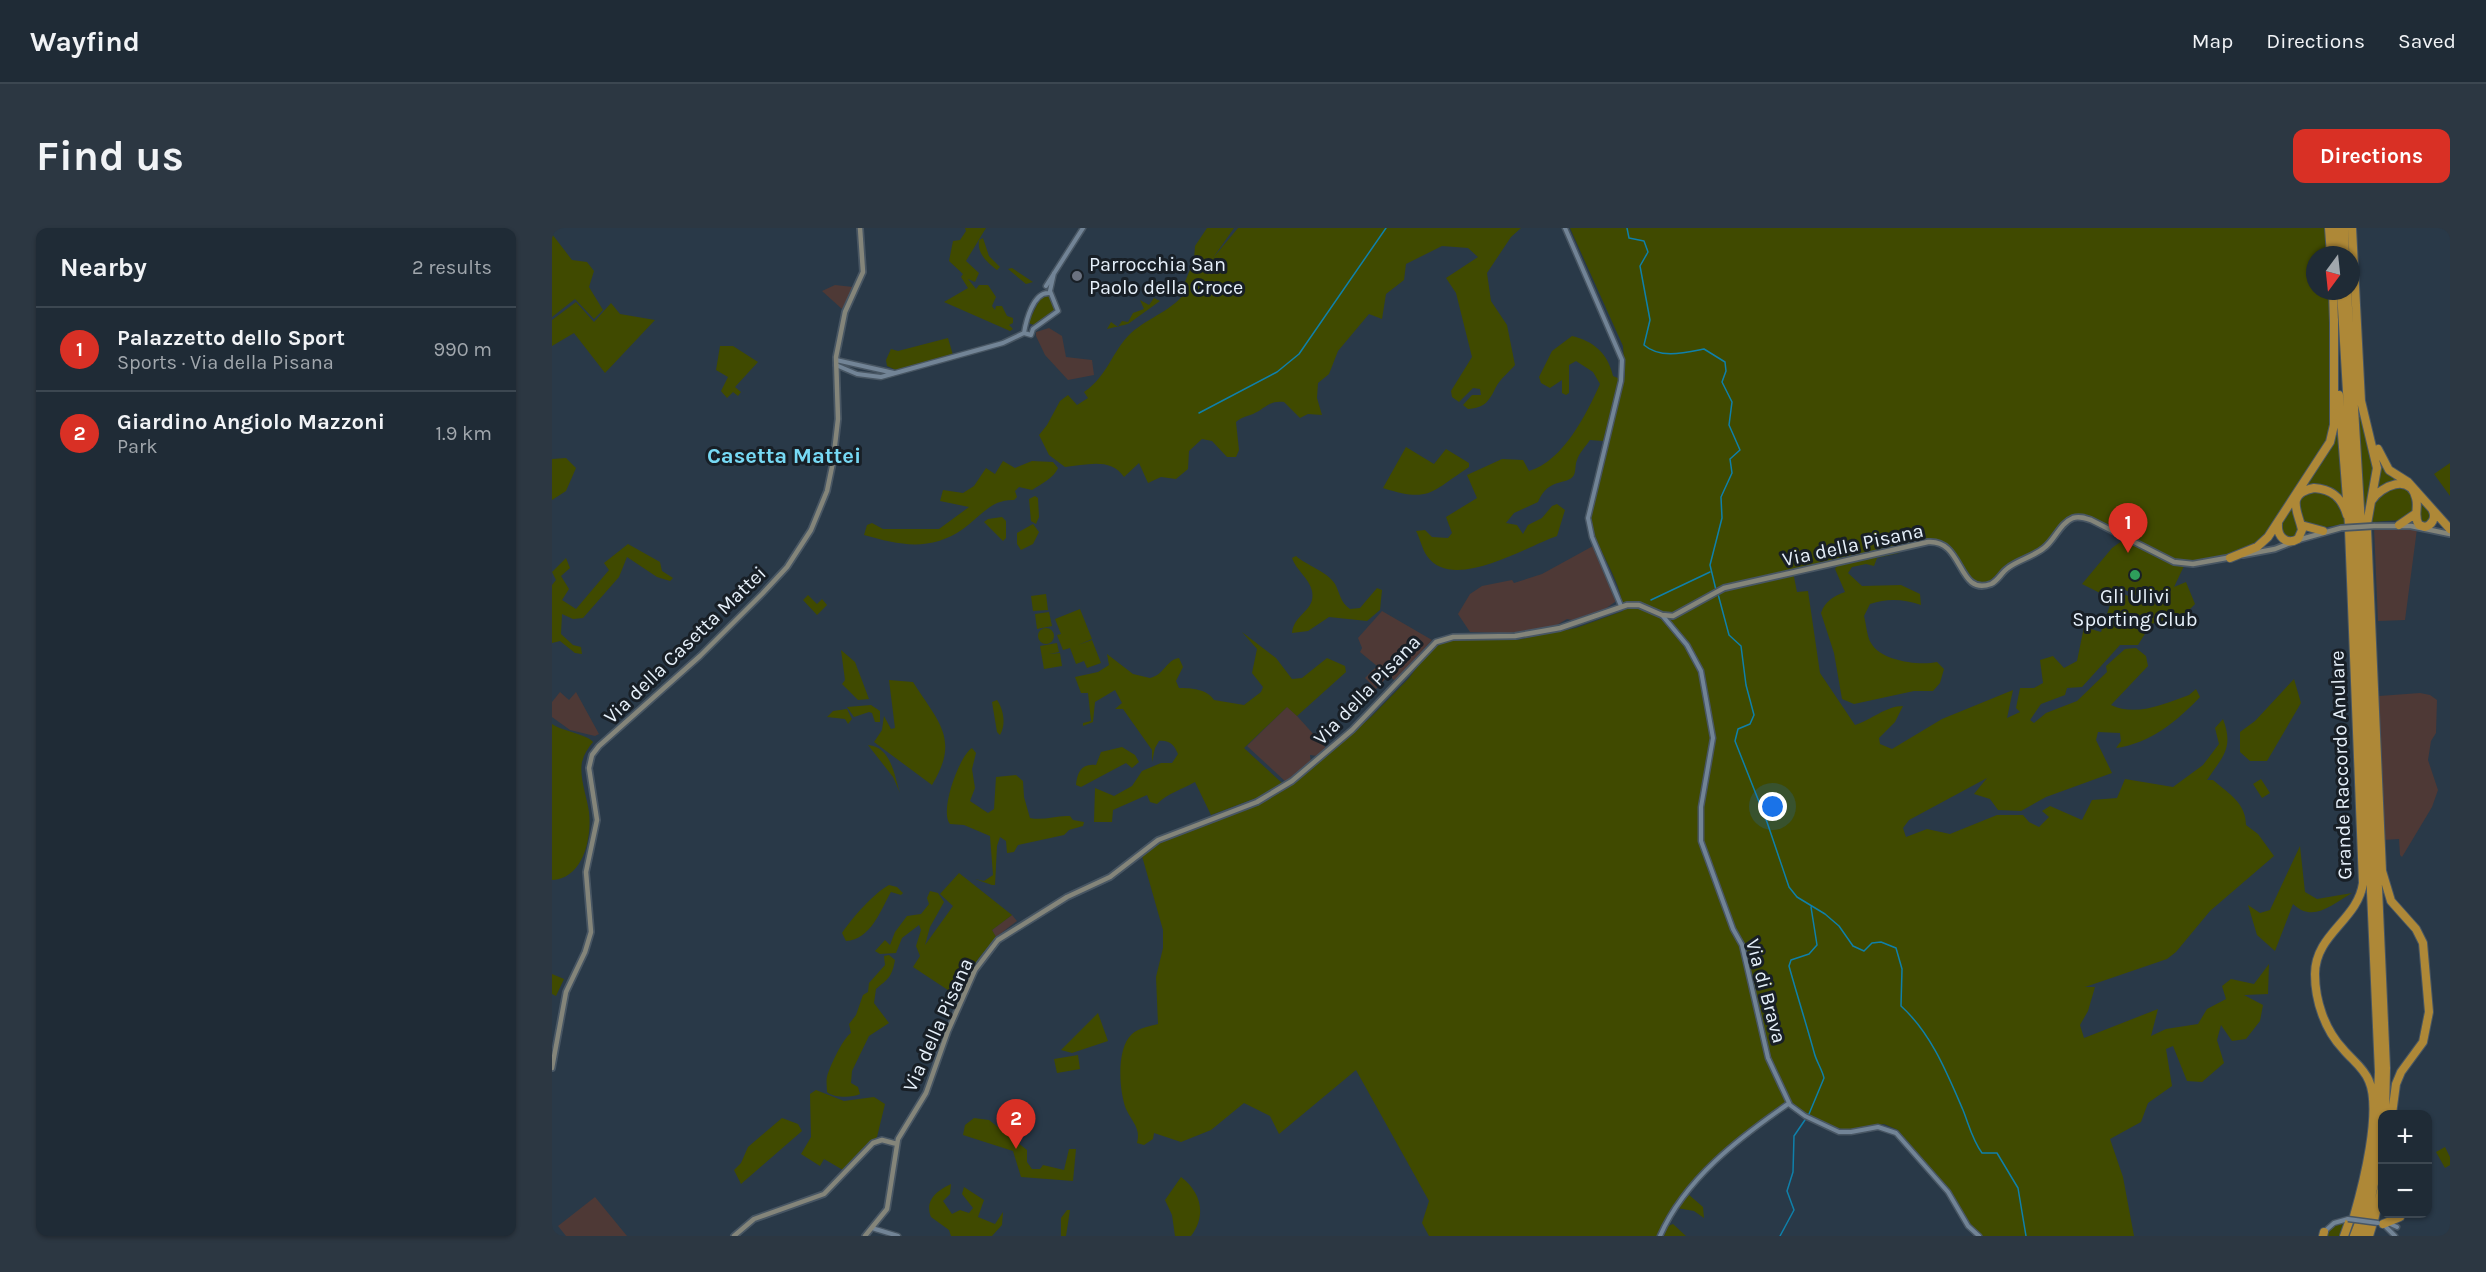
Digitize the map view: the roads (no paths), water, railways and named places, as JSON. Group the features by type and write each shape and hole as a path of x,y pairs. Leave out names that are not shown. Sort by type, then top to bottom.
{"highway":[{"path":"2329,228 2330,246"},
{"path":"2337,228 2338,246"},
{"path":"2344,228 2345,246"},
{"path":"2352,228 2362,411 2387,468 2408,482 2450,529"},
{"path":"2230,558 2260,544 2278,524 2333,434 2333,300"},
{"name":"Grande Raccordo Anulare","path":"2341,300 2382,871 2391,901 2416,929 2423,944 2429,1012 2423,1042 2401,1072 2396,1084 2393,1110"},
{"name":"Grande Raccordo Anulare","path":"2347,300 2379,1072 2375,1151 2364,1221"},
{"path":"2334,319 2357,526"},
{"name":"Grande Raccordo Anulare","path":"2362,411 2377,468 2369,504 2357,526 2363,883 2354,908 2322,946 2315,975 2327,1029 2362,1069 2372,1087 2371,1130 2361,1190 2364,1221"},
{"path":"2369,504 2382,488 2400,484 2411,489 2416,496 2417,524 2422,527 2433,522 2432,509"},
{"path":"2278,524 2282,538 2295,541 2301,532 2301,525 2295,514 2296,502 2302,493 2314,488 2327,490 2337,497 2357,526"},
{"path":"2399,525 2415,514"},
{"path":"2301,525 2323,531"},
{"name":"Grande Raccordo Anulare","path":"2357,526 2386,1068 2385,1110"},
{"name":"Grande Raccordo Anulare","path":"2361,1236 2378,1162"},
{"name":"Grande Raccordo Anulare","path":"2354,1236 2378,1195"},
{"path":"2346,1236 2378,1207"},
{"path":"2364,1221 2382,1218"},
{"path":"2396,1233 2399,1218"},
{"path":"2364,1221 2370,1236"}],"main road":[{"name":"Via della Casetta Mattei","path":"552,1068 566,992 590,937 587,865 597,820 589,768 593,753 708,649 776,579 804,542 823,504 831,476 838,423 836,363 845,312 863,272 860,228"},
{"name":"Via della Pisana","path":"868,1232 888,1207 897,1144 928,1090 948,1031 976,968 993,945 1007,933 1070,895 1110,877 1158,840 1257,802 1292,781 1352,730 1436,642 1453,637 1527,635 1575,625 1621,606 1639,605 1662,615 1678,614 1721,589 1933,542 1950,549 1969,580 1976,584 1987,585 1995,582 2009,567 2045,548 2066,522 2078,517 2091,520 2174,562 2195,564 2275,549 2323,531 2357,526 2399,525 2422,527 2450,534"},
{"path":"734,1236 754,1219 823,1194 872,1143 882,1140 897,1144"}],"street":[{"path":"1046,286 1083,228"},
{"path":"1565,228 1622,360 1621,383 1588,518 1592,537 1621,606"},
{"path":"1050,294 1054,273"},
{"path":"836,363 871,376 895,373 1003,344 1025,330 1033,329 1054,316 1059,308 1050,294 1045,292 1039,297 1025,320 1025,330 1030,335 1033,329"},
{"path":"836,363 895,373"},
{"name":"Via di Brava","path":"1662,615 1687,645 1701,671 1713,738 1701,807 1701,840 1724,906 1742,945 1768,1058 1788,1104"},
{"path":"1660,1236 1673,1211 1718,1158 1788,1104 1807,1117 1841,1132 1878,1127 1896,1133 1948,1192 1969,1227 1979,1236"},
{"path":"2364,1221 2396,1233"},
{"path":"2322,1235 2334,1223 2364,1221 2396,1233"},
{"path":"878,1222 880,1232"},
{"path":"868,1232 898,1236"}],"waterway":[{"path":"1199,413 1277,372 1299,354 1386,228"},
{"path":"1627,228 1629,238 1644,241 1648,252 1640,266 1650,320 1644,345 1657,352 1665,353 1704,349 1725,362 1726,371 1722,382 1732,402 1729,425 1740,450 1730,459 1732,473 1721,497 1722,518 1710,565 1716,590"},
{"path":"1651,600 1710,572"},
{"path":"1718,594 1729,635 1741,646 1746,685 1754,715 1750,724 1738,729 1735,741 1767,822 1789,887 1797,897 1825,914 1839,926 1853,946 1864,951 1872,943 1881,942 1896,948 1902,969 1901,1006 1930,1041 1982,1153 1997,1153 2018,1188 2026,1236"},
{"path":"1780,1236 1794,1210 1787,1191 1793,1172 1794,1136 1809,1114 1824,1078 1789,966 1791,960 1809,954 1817,945 1811,907"}],"place":[{"name":"Parrocchia San Paolo della Croce","path":"1077,276"},
{"name":"Palazzetto dello Sport","path":"2128,553"},
{"name":"Gli Ulivi Sporting Club","path":"2135,575"},
{"name":"Giardino Angiolo Mazzoni","path":"1016,1149"}],"district":[{"name":"Casetta Mattei","path":"784,456"}]}
